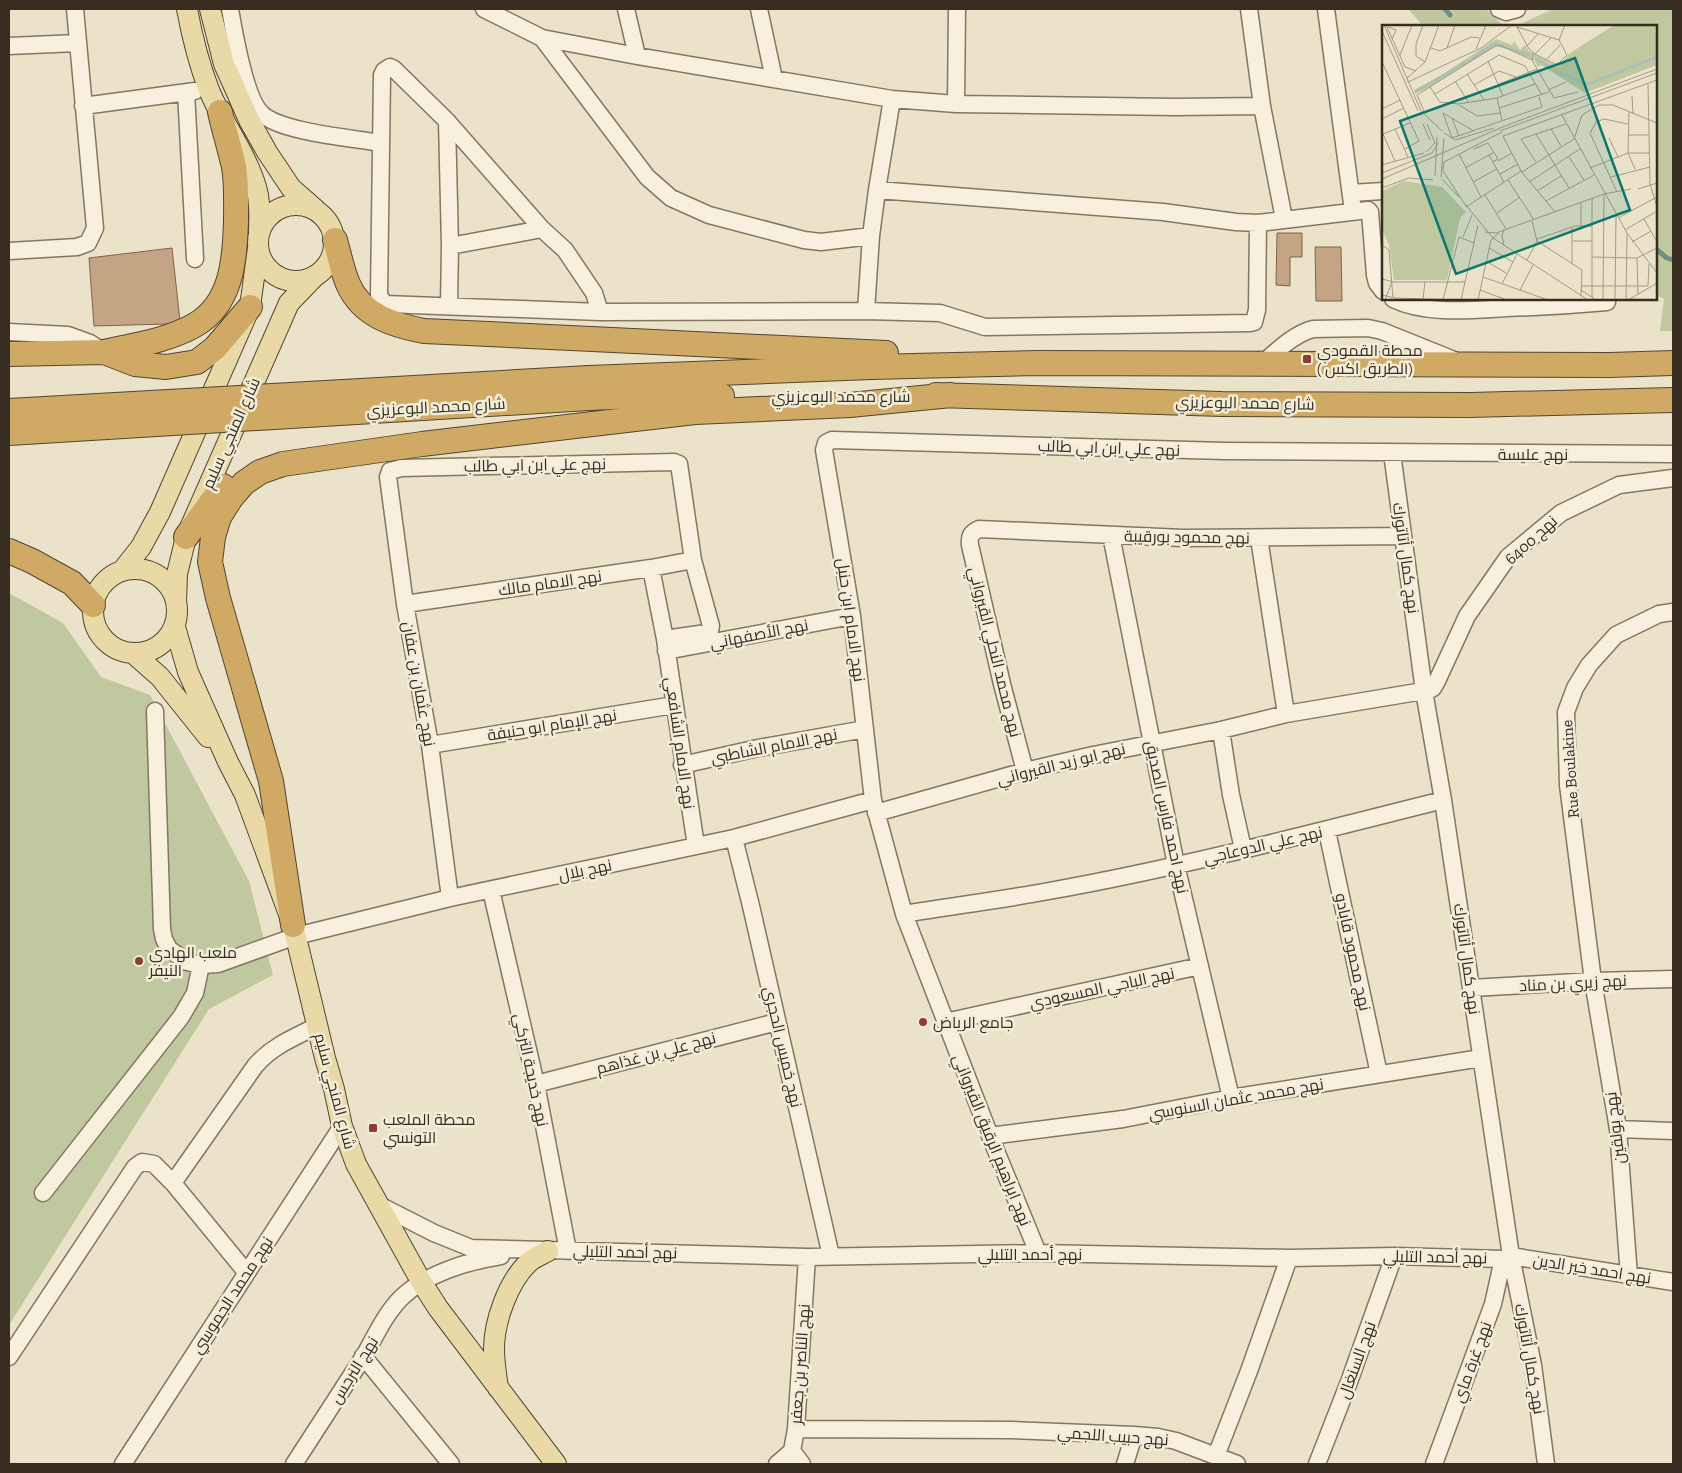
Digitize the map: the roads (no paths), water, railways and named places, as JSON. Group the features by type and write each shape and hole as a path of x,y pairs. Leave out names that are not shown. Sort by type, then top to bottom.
{"highway":[{"path":"9,354 104,352 174,336 196,324 212,311 226,290 232,272 235,250 236,197 234,168 220,112"},
{"path":"335,240 348,284 356,299 367,310 384,320 424,331 871,352 1037,363"},
{"path":"104,352 135,364 166,367 197,362 215,348 250,306"},
{"name":"شارع محمد البوعزيزي","path":"9,433 871,367 1037,363 1673,363"},
{"name":"شارع محمد البوعزيزي","path":"9,411 589,388 643,396 951,396 1222,404 1470,405 1673,400"},
{"path":"295,930 271,781 218,598 210,562 212,537 219,517 231,498 244,483 260,472 282,464 422,444 695,412 850,405 951,396"},
{"path":"186,537 220,488 238,472 257,461 280,453 308,448 422,444"},
{"path":"9,551 32,560 72,583 93,605"}],"main road":[{"name":"شارع المنجي سليم","path":"187,9 192,35 209,89 256,187 259,198 259,241 262,260 269,270 280,278 291,281 304,281 324,270 330,261 335,240"},
{"path":"210,9 224,64 249,120 267,152 291,188 327,220 335,240"},
{"name":"شارع المنجي سليم","path":"228,762 160,676 133,654 119,650 107,643 98,632 93,619 93,605 96,594 103,584 111,576 122,571 141,548 160,512 250,306 259,241 264,222 273,213 284,207 308,206 319,212"},
{"name":"شارع المنجي سليم","path":"315,276 289,303 186,537 177,574 177,614 174,627 188,672 228,762 245,794 295,930 342,1126 356,1164 422,1283 443,1315 556,1464"},
{"path":"122,571 136,569 150,572 162,579 171,589 176,602"},
{"path":"133,654 146,652 158,647 168,638 174,627"},
{"path":"498,1388 494,1347 496,1329 508,1291 528,1263 548,1251"}],"street":[{"path":"9,251 77,247 88,243 95,228 75,9"},
{"path":"230,9 237,48 253,102 262,114 277,124 294,129 380,143"},
{"path":"484,9 542,38 636,56 892,99 956,104 1175,107 1262,106"},
{"path":"626,9 636,56"},
{"path":"759,9 774,79"},
{"path":"956,104 957,9"},
{"path":"1249,9 1262,106 1284,219"},
{"path":"1326,9 1353,211"},
{"path":"1499,9 1506,12 1517,9"},
{"path":"542,38 647,177 671,198 709,215 804,240 821,242 871,236"},
{"path":"9,46 78,43"},
{"path":"600,312 594,293 565,250 542,229 447,121 394,69 390,67 384,71 382,74 380,143 379,296 384,304 600,312 866,311 940,313 985,327 1250,323 1254,322 1257,310 1258,223"},
{"path":"83,106 209,89"},
{"path":"186,92 195,259"},
{"path":"866,311 871,236 892,99"},
{"path":"447,121 450,246 449,305"},
{"path":"877,190 1163,212 1236,222 1258,223 1353,211 1370,211 1375,275 1377,283 1382,290"},
{"path":"1351,193 1382,191"},
{"path":"450,246 542,229"},
{"path":"1396,300 1418,308 1469,310 1564,306 1607,302"},
{"path":"1263,363 1282,346 1307,330 1368,328 1382,330 1463,364"},
{"path":"9,332 68,335 90,343 104,352"},
{"name":"نهج علي ابن ابي طالب","path":"826,443 832,440 1224,451 1392,453"},
{"name":"نهج الامام ابن حنبل","path":"826,443 824,450 852,616 875,807"},
{"name":"نهج عليسة","path":"1392,453 1673,454"},
{"name":"نهج كمال أتاتورك","path":"1392,453 1424,691 1444,800 1472,988 1507,1257 1533,1365 1545,1464"},
{"name":"نهج علي ابن ابي طالب","path":"390,471 401,468 674,462 679,464 694,560"},
{"name":"نهج عثمان بن عفان","path":"390,471 388,477 406,604 430,745 450,898"},
{"name":"نهج 6400","path":"1424,691 1433,688 1467,616 1508,557 1561,513 1577,505 1619,485 1673,478"},
{"name":"نهج محمود بورقيبة","path":"972,532 979,529 1111,535 1259,538 1403,536"},
{"name":"نهج محمد النحلي القيرواني","path":"972,532 969,538 970,545 1002,684 1025,771"},
{"name":"نهج احمد فارس الصديق","path":"1111,535 1176,865 1231,1098"},
{"path":"1259,538 1286,714"},
{"path":"665,645 706,634 710,631 711,626 694,560"},
{"name":"نهج الامام مالك","path":"406,604 694,560"},
{"name":"نهج الامام الشافعي","path":"651,568 665,645 696,846"},
{"name":"Rue Boulakine","path":"1593,981 1568,785 1566,712 1575,688 1589,665 1616,635 1659,614 1673,612"},
{"name":"نهج الأصفهاني","path":"665,645 852,616"},
{"name":"نهج ابو زيد القيرواني","path":"875,807 1151,742 1222,730 1286,714 1424,691"},
{"name":"نهج الإمام ابو حنيفة","path":"430,745 674,705"},
{"path":"43,1193 182,1017 195,993 200,965 187,962 169,949 162,929 155,711"},
{"name":"نهج الامام الشاطبي","path":"682,765 758,748 865,729"},
{"path":"1222,730 1231,795 1243,850"},
{"name":"نهج علي الدوعاجي","path":"904,914 1049,891 1176,865 1326,831 1444,800"},
{"name":"نهج بلال","path":"200,965 218,964 295,930 491,890 875,807"},
{"name":"نهج ابراهيم الرقيق القيرواني","path":"875,807 904,914 990,1136 1038,1253"},
{"name":"نهج محمود قابادو","path":"1326,831 1380,1074"},
{"name":"نهج خميس الحجري","path":"734,838 831,1256"},
{"name":"نهج خديجة التركي","path":"491,890 536,1084 568,1251"},
{"name":"نهج الباجي المسعودي","path":"945,1022 1200,966"},
{"name":"نهج زيري بن مناد","path":"1472,988 1593,981 1673,979"},
{"name":"نهج بولقين","path":"1593,981 1618,1129 1629,1276"},
{"name":"نهج علي بن غذاهم","path":"536,1084 777,1022"},
{"path":"173,1182 264,1055 317,1026"},
{"name":"نهج محمد عثمان السنوسي","path":"990,1136 1122,1119 1231,1098 1481,1058"},
{"name":"نهج محمد الجموسي","path":"123,1464 342,1126"},
{"path":"1618,1129 1673,1131"},
{"path":"9,1357 135,1167 142,1162 154,1164 173,1182 246,1272"},
{"name":"نهج أحمد التليلي","path":"377,1204 434,1233 471,1248 807,1257 1038,1253 1289,1258 1394,1256 1507,1257"},
{"name":"نهج أحمد التليلي","path":"422,1283 465,1263 485,1258 548,1251"},
{"name":"نهج السنغال","path":"1318,1464 1394,1256"},
{"name":"نهج الناصر بن جعفر","path":"777,1464 797,1458 796,1429 807,1257"},
{"name":"نهج احمد خير الدين","path":"1507,1257 1673,1282"},
{"name":"نهج غرة ماي","path":"1434,1464 1493,1304 1507,1257"},
{"path":"1216,1456 1289,1258"},
{"name":"نهج النرجس","path":"296,1463 364,1356 385,1319 401,1298 422,1283"},
{"path":"364,1356 451,1464"},
{"name":"نهج حبيب اللجمي","path":"796,1429 1012,1430 1134,1435 1176,1441 1237,1464"},
{"path":"1125,1464 1134,1435"}],"waterway":[{"path":"1445,9 1450,15"},
{"path":"1657,250 1667,258 1673,260"}],"place":[{"name":"محطة القمودي ( الطريق اكس)","path":"1307,359"},
{"name":"ملعب الهادي النيفر","path":"139,961"},
{"name":"جامع الرياض","path":"923,1022"},
{"name":"محطة الملعب التونسي","path":"373,1128"}]}
